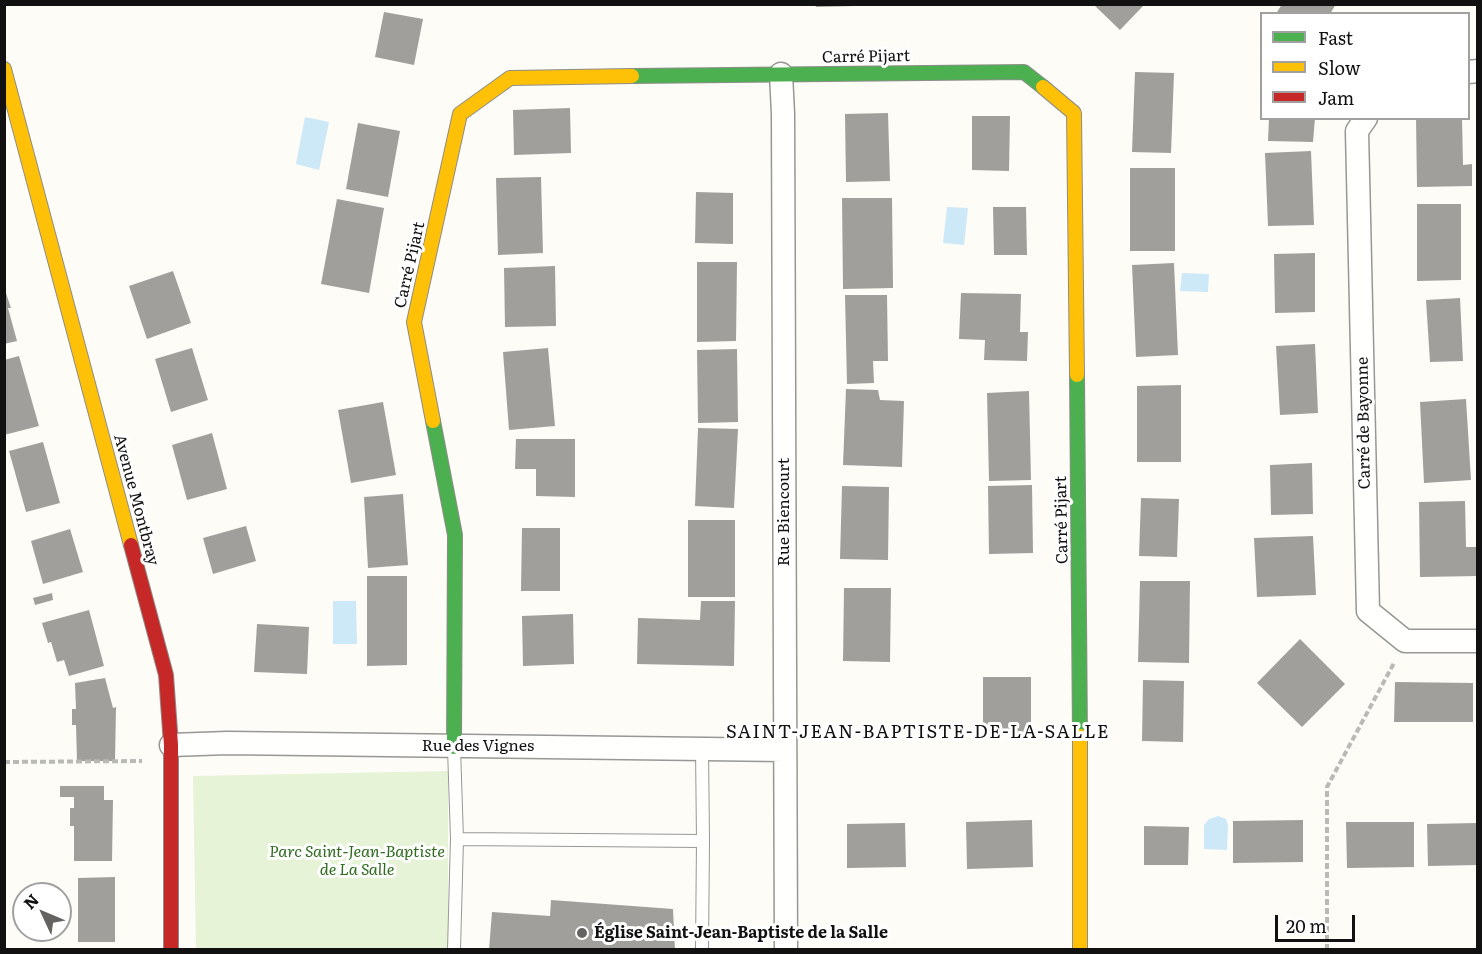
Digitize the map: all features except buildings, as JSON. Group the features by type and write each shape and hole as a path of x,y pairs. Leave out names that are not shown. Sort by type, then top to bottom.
{"street":[{"name":"Avenue Montbray","path":"4,69 166,675 170,753 171,950"},
{"name":"Carré Pijart","path":"454,747 455,535 414,322 460,114 510,78 1024,72 1074,113 1081,830 1080,950"},
{"name":"Rue Biencourt","path":"781,74 786,950"},
{"name":"Carré de Bayonne","path":"1365,120 1357,131 1368,611 1405,641"},
{"path":"1405,641 1478,641"},
{"name":"Rue des Vignes","path":"170,753 228,743 785,750"}],"lane":[{"path":"454,747 457,839 454,950"},
{"path":"702,748 702,950"},
{"path":"457,839 703,842"}],"path":[{"path":"1327,950 1328,787 1405,641"},
{"path":"4,762 170,753"}],"green space":[{"name":"Parc Saint-Jean-Baptiste de La Salle","path":"448,771 448,949 196,949 193,776"}],"water":[{"path":"305,117 329,122 319,170 296,164"},
{"path":"947,207 968,208 964,245 943,243"},
{"path":"1182,273 1209,274 1208,292 1180,291"},
{"path":"333,601 356,601 357,644 333,644"},
{"path":"1218,816 1226,819 1228,825 1227,850 1204,849 1204,825 1209,819"}],"traffic: fast":[{"path":"632,76 1024,72 1043,87"},
{"path":"1077,375 1080,736"},
{"path":"433,421 455,535 454,747"}],"traffic: slow":[{"path":"4,69 131,545"},
{"path":"433,421 414,322 460,114 510,78 632,76"},
{"path":"1043,87 1074,113 1077,375"},
{"path":"1080,736 1080,950"}],"traffic: jam":[{"path":"131,545 166,675 171,745 171,950"}],"place":[{"name":"Église Saint-Jean-Baptiste de la Salle","path":"582,933"}],"district":[{"name":"SAINT-JEAN-BAPTISTE-DE-LA-SALLE","path":"918,733"}]}
